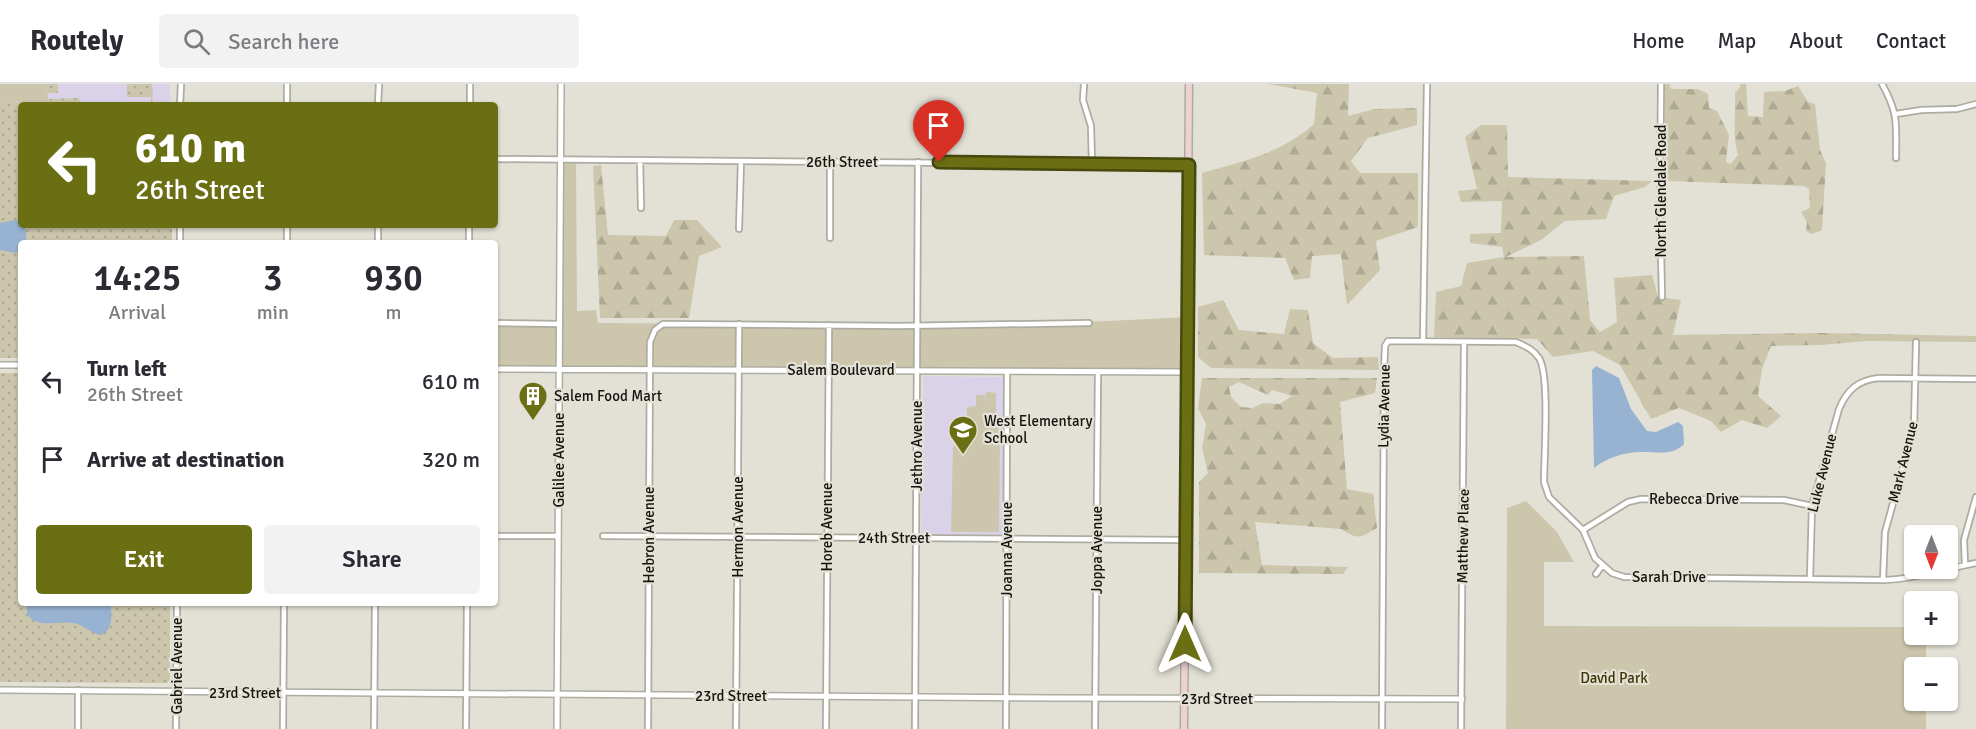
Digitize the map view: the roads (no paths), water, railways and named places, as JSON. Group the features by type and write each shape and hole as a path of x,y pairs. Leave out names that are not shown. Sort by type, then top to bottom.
{"main road":[{"path":"1184,729 1189,84"}],"street":[{"path":"180,102 181,84"},
{"path":"287,84 287,102"},
{"path":"378,102 379,84"},
{"path":"470,84 470,102"},
{"name":"Galilee Avenue","path":"557,729 561,84"},
{"path":"1084,84 1083,100 1091,126 1092,164"},
{"path":"1427,84 1423,341 1516,342 1528,347 1538,356 1545,375 1544,482 1549,497 1583,530 1595,558 1602,566 1596,574"},
{"name":"North Glendale Road","path":"1661,84 1662,297"},
{"path":"1882,84 1896,114 1896,158"},
{"path":"1896,114 1921,110 1957,110 1976,104"},
{"name":"26th Street","path":"498,159 1189,165"},
{"path":"640,160 641,208"},
{"path":"739,229 741,161"},
{"path":"830,161 830,238"},
{"name":"Jethro Avenue","path":"915,729 918,162"},
{"path":"498,323 560,324"},
{"path":"740,324 1089,323"},
{"name":"Hebron Avenue","path":"648,729 650,342 655,330 663,324 740,324"},
{"name":"Hermon Avenue","path":"736,729 740,324"},
{"name":"Horeb Avenue","path":"826,729 829,325"},
{"name":"Lydia Avenue","path":"1382,729 1385,346 1388,341 1423,341"},
{"name":"Matthew Place","path":"1461,729 1464,342"},
{"name":"Mark Avenue","path":"1882,580 1885,532 1914,428 1916,342"},
{"path":"0,365 18,365"},
{"name":"Salem Boulevard","path":"498,369 1187,372"},
{"name":"Joanna Avenue","path":"1006,729 1007,371"},
{"name":"Joppa Avenue","path":"1095,729 1098,372"},
{"path":"1915,377 1976,379"},
{"name":"Luke Avenue","path":"1810,579 1812,506 1836,419 1845,396 1866,379 1915,377"},
{"path":"1965,565 1964,540 1976,497"},
{"name":"Rebecca Drive","path":"1583,530 1628,502 1641,499 1784,500 1812,506"},
{"path":"498,536 558,536"},
{"name":"24th Street","path":"603,536 1185,540"},
{"name":"Sarah Drive","path":"1602,566 1624,577 1882,580 1921,576 1976,563"},
{"name":"Gabriel Avenue","path":"176,729 177,606"},
{"path":"283,729 284,606"},
{"path":"374,729 375,606"},
{"path":"466,729 467,606"},
{"name":"23rd Street","path":"0,690 1006,698 1462,699"},
{"path":"78,690 78,729"}],"water":[{"path":"15,220 18,221 18,228 25,228 26,240 18,240 18,252 0,250 0,223"},
{"path":"1596,366 1619,378 1631,409 1647,431 1656,432 1678,422 1683,426 1684,444 1669,452 1638,452 1621,455 1604,461 1594,468 1592,370"},
{"path":"27,606 111,606 110,626 101,635 73,623 37,622 27,614"}],"place":[{"name":"Salem Food Mart","path":"533,422"},
{"name":"West Elementary School","path":"963,456"}],"park label":[{"name":"David Park","path":"1614,678"}]}
